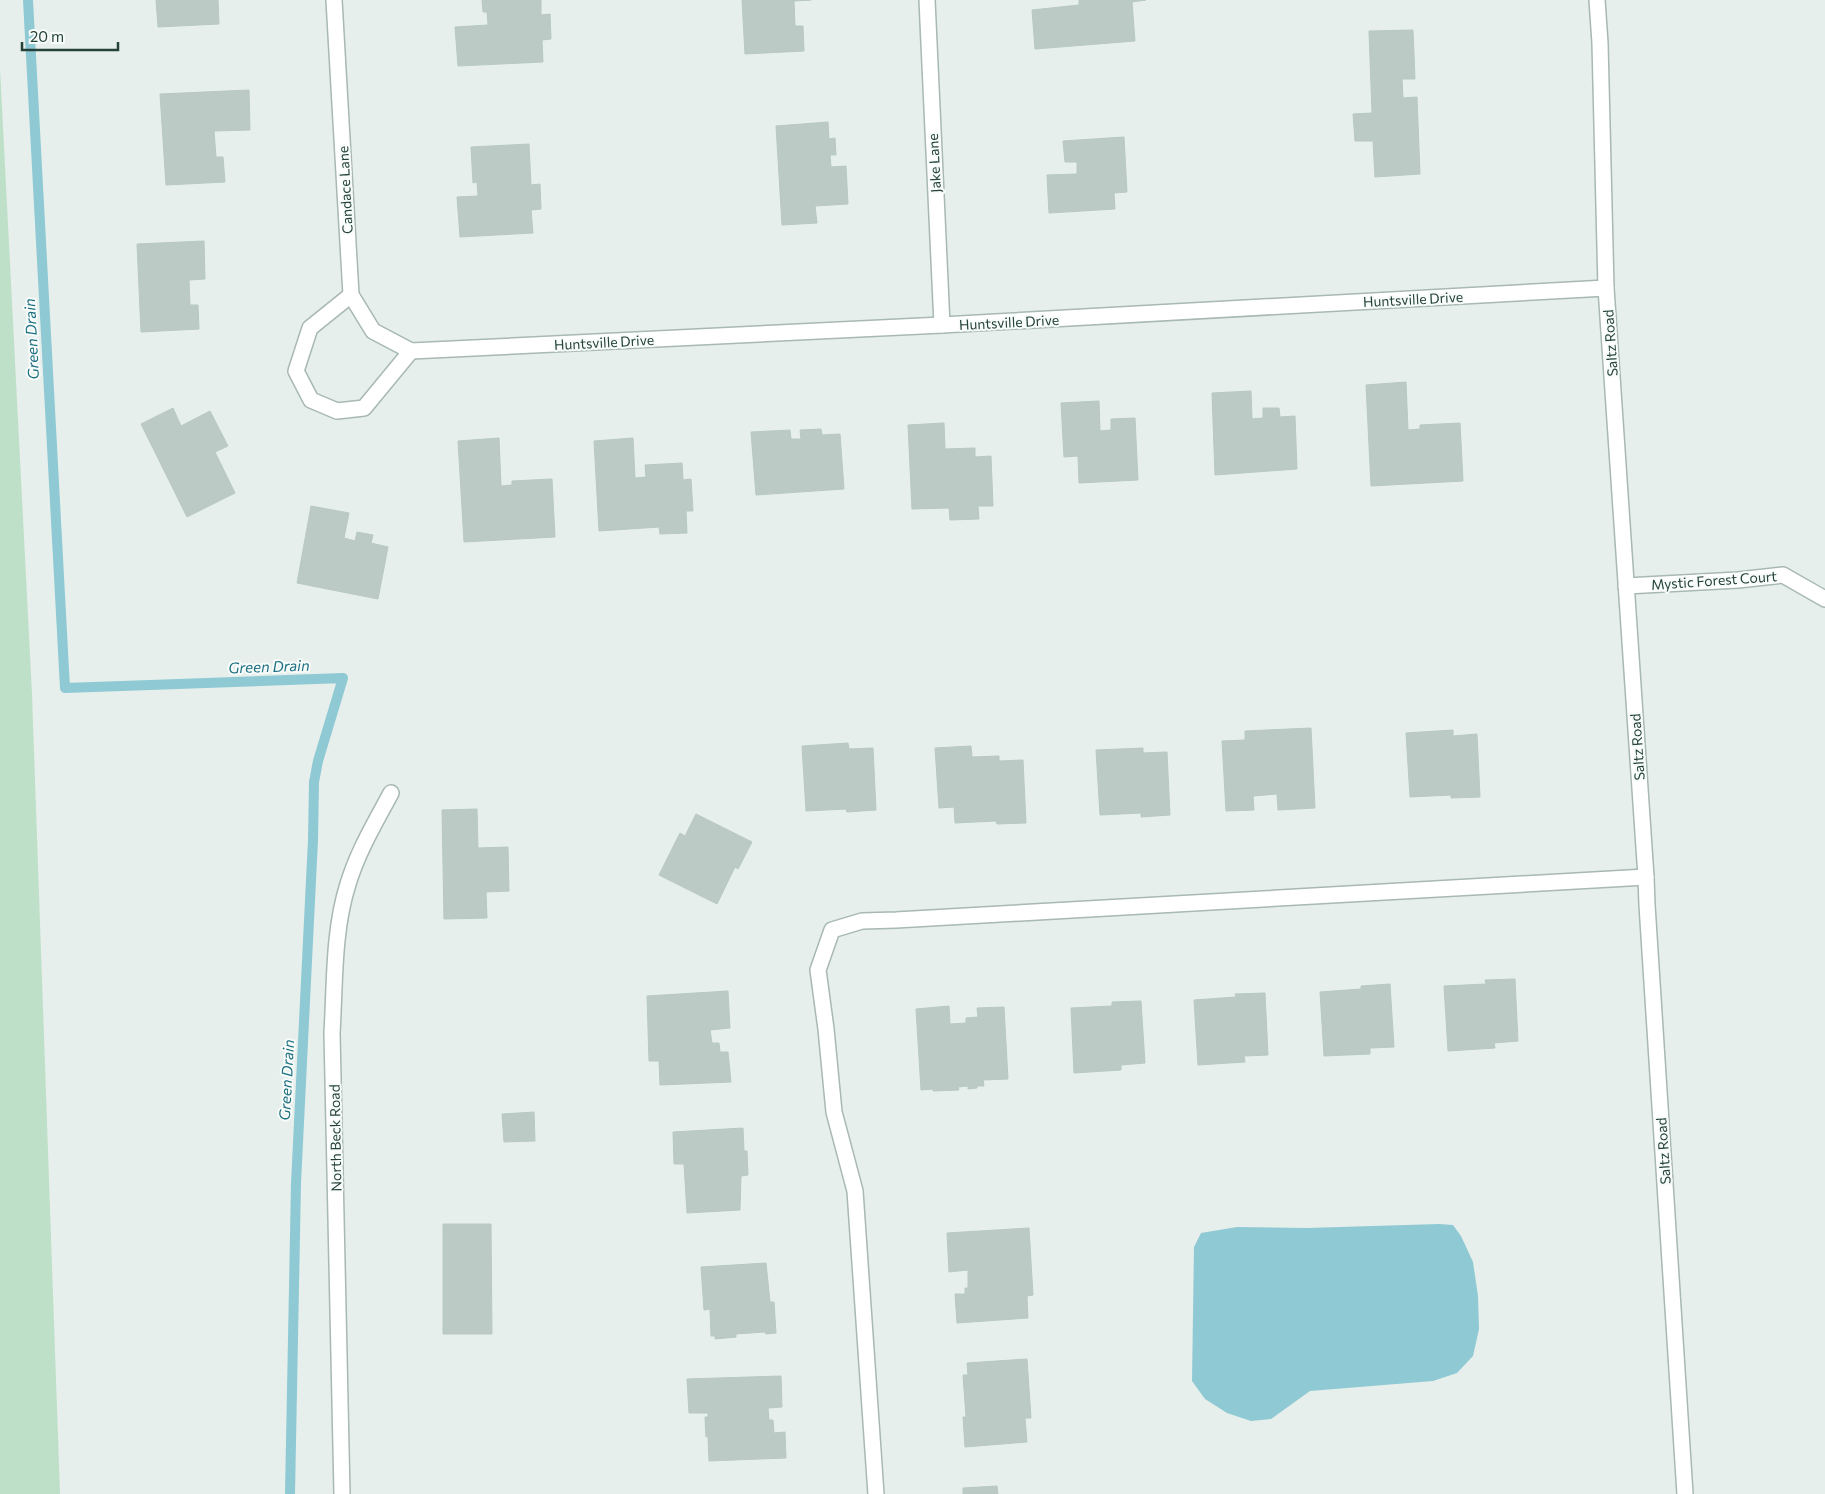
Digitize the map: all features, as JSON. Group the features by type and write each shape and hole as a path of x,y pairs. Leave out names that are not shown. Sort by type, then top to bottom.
{"street":[{"name":"Candace Lane","path":"334,0 351,294 373,331 411,351"},
{"name":"Jake Lane","path":"927,0 942,326"},
{"name":"Saltz Road","path":"1597,0 1600,42 1606,288 1685,1494"},
{"name":"Huntsville Drive","path":"411,351 942,326 1606,288"},
{"path":"351,294 310,328 296,371 311,400 336,411 364,408 411,351"},
{"name":"Mystic Forest Court","path":"1626,586 1738,580 1783,575 1825,599"},
{"name":"North Beck Road","path":"342,1494 332,1033 336,963 340,920 348,884 361,849 391,793"},
{"path":"876,1494 856,1191 834,1112 818,970 832,930 862,921 1646,877"}],"green space":[{"path":"0,68 32,694 60,1494 0,1494"}],"water":[{"path":"1453,1225 1461,1236 1473,1262 1478,1296 1479,1329 1473,1356 1457,1373 1433,1381 1310,1391 1271,1419 1251,1421 1227,1413 1205,1399 1192,1381 1194,1247 1201,1233 1237,1227 1307,1228"}],"building":[{"path":"156,0 218,0 219,24 158,27"},
{"path":"482,0 541,0 541,15 550,14 551,39 542,40 543,62 458,66 455,27 488,25 487,12 483,12"},
{"path":"742,0 811,0 794,1 795,26 803,26 804,51 745,54"},
{"path":"1079,0 1146,0 1132,2 1135,41 1035,49 1032,10 1079,5"},
{"path":"1413,30 1415,79 1402,79 1403,98 1417,97 1420,174 1375,177 1373,141 1355,141 1353,114 1372,113 1369,31"},
{"path":"249,90 250,130 214,131 216,157 223,157 225,182 166,185 160,94"},
{"path":"828,122 829,139 835,138 836,155 830,155 831,167 846,166 848,204 815,206 817,223 782,225 776,126"},
{"path":"1124,137 1127,192 1114,193 1115,209 1049,213 1047,175 1077,174 1077,162 1065,162 1063,141"},
{"path":"529,144 531,185 540,184 541,209 531,210 533,233 460,237 457,197 478,196 477,182 473,183 471,147"},
{"path":"204,241 205,279 189,280 190,305 198,305 199,329 141,332 137,244"},
{"path":"1406,382 1408,430 1420,429 1420,425 1460,423 1463,481 1371,486 1366,385"},
{"path":"1251,391 1252,419 1263,418 1263,408 1279,408 1280,417 1295,416 1297,469 1215,475 1212,393"},
{"path":"1099,401 1100,431 1111,430 1111,419 1135,418 1138,480 1079,483 1078,456 1064,457 1061,403"},
{"path":"173,408 181,426 210,411 228,446 215,452 235,493 187,517 141,424"},
{"path":"944,423 945,449 975,448 975,457 991,456 993,506 978,506 979,519 950,520 949,508 912,509 908,425"},
{"path":"821,429 822,435 840,434 844,489 756,495 751,432 790,430 791,439 801,439 800,430"},
{"path":"499,438 501,486 512,485 512,481 552,479 555,537 464,542 458,441"},
{"path":"633,438 635,478 646,477 645,465 682,463 683,480 691,479 693,511 686,511 687,533 660,534 659,527 599,531 594,441"},
{"path":"311,506 349,513 344,538 355,541 357,532 373,535 371,543 388,547 378,599 297,583"},
{"path":"1311,728 1315,808 1278,810 1277,794 1253,796 1254,810 1226,811 1222,741 1245,740 1245,731"},
{"path":"1453,730 1453,736 1477,734 1480,797 1451,798 1451,795 1410,797 1406,733"},
{"path":"848,743 849,749 873,748 876,810 847,812 846,809 806,811 802,746"},
{"path":"971,746 972,757 999,756 999,761 1023,760 1026,823 997,824 996,821 955,823 954,807 939,808 935,748"},
{"path":"1143,748 1143,753 1167,752 1170,815 1141,817 1141,813 1100,815 1096,750"},
{"path":"477,809 478,848 508,847 509,891 486,892 487,918 444,919 442,810"},
{"path":"696,814 752,842 738,869 735,867 717,904 659,875 680,833 685,836"},
{"path":"1515,979 1518,1041 1494,1043 1495,1048 1448,1051 1444,986 1486,984 1485,980"},
{"path":"1390,984 1394,1047 1370,1048 1370,1054 1324,1056 1320,992 1361,989 1361,986"},
{"path":"728,991 730,1028 710,1030 712,1043 719,1043 720,1052 728,1052 731,1082 660,1085 659,1061 649,1061 647,996"},
{"path":"1265,993 1268,1055 1244,1056 1245,1062 1198,1065 1194,1000 1236,997 1235,994"},
{"path":"1141,1001 1145,1063 1121,1065 1121,1070 1074,1073 1071,1008 1112,1006 1112,1002"},
{"path":"949,1006 950,1024 966,1023 966,1018 978,1017 977,1008 1004,1007 1008,1079 983,1080 984,1086 977,1086 977,1088 968,1089 968,1086 958,1087 959,1090 921,1090 916,1009"},
{"path":"534,1112 535,1141 504,1142 502,1114"},
{"path":"743,1128 744,1151 747,1151 748,1175 741,1176 740,1210 687,1213 684,1164 674,1164 673,1132"},
{"path":"443,1224 491,1224 492,1334 443,1334"},
{"path":"1029,1228 1033,1295 1027,1296 1028,1318 957,1323 955,1294 965,1294 965,1288 968,1288 968,1270 949,1272 947,1233"},
{"path":"766,1263 770,1302 774,1302 776,1333 736,1334 736,1337 715,1339 715,1336 711,1336 710,1309 704,1310 701,1267"},
{"path":"1027,1359 1031,1418 1025,1418 1027,1442 965,1447 963,1417 966,1417 963,1375 968,1375 967,1363"},
{"path":"781,1376 782,1407 768,1408 769,1420 773,1420 774,1433 785,1432 786,1458 709,1461 705,1417 708,1417 708,1413 689,1413 687,1379"},
{"path":"997,1486 998,1494 963,1494 963,1488"}],"waterway":[{"name":"Green Drain","path":"28,0 65,688 343,678 318,761 314,782 313,840 296,1183 290,1494"}]}
